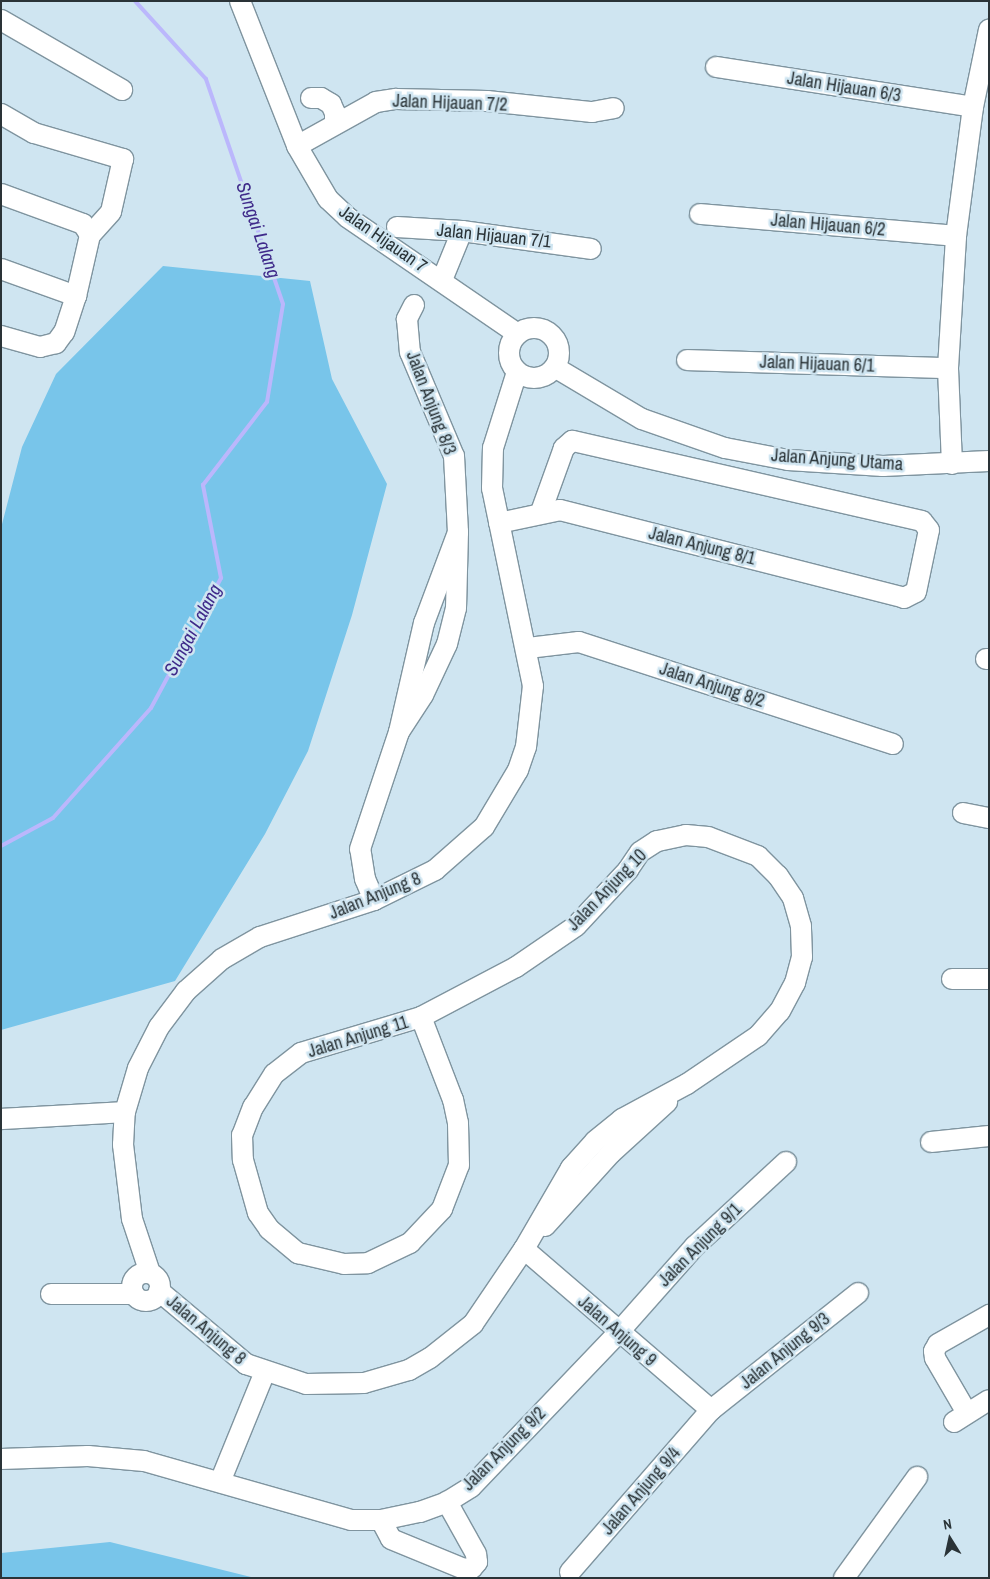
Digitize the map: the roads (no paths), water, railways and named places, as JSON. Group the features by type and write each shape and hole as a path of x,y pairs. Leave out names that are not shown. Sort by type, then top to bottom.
{"street":[{"name":"Jalan Hijauan 7","path":"240,1 298,146 328,199 347,217 442,280 518,334"},
{"path":"1,20 122,90"},
{"path":"952,464 948,368 956,236 973,107 989,30"},
{"name":"Jalan Hijauan 6/3","path":"716,67 973,107"},
{"path":"310,98 321,98 330,104 335,113 334,124"},
{"name":"Jalan Hijauan 7/2","path":"298,146 376,102 396,99 487,101 592,112 614,108"},
{"path":"1,114 34,133 123,159 111,212 90,235 76,296 64,332 56,343 40,347 1,336"},
{"path":"1,194 84,224 90,235"},
{"name":"Jalan Hijauan 6/2","path":"700,214 956,236"},
{"name":"Jalan Hijauan 7/1","path":"397,227 462,231 591,249"},
{"path":"442,280 462,231"},
{"path":"1,269 76,296"},
{"name":"Jalan Anjung 8/3","path":"398,732 422,695 447,644 456,608 458,532 454,456 410,352 407,319 414,305"},
{"path":"532,328 552,335 560,354 556,368 537,378 517,372 509,352 518,334 532,328"},
{"name":"Jalan Hijauan 6/1","path":"687,360 948,368"},
{"name":"Jalan Anjung Utama","path":"556,368 642,419 726,448 788,460 882,466 989,461"},
{"name":"Jalan Anjung 8","path":"150,1273 132,1219 123,1145 125,1112 138,1068 159,1027 186,992 222,959 260,937 374,900 436,870 484,826 502,801 526,747 534,686 528,648 492,488 493,448 517,372"},
{"name":"Jalan Anjung 8/1","path":"499,523 541,512 560,510 904,598 916,592 929,530 922,521 572,441 564,448 541,512"},
{"name":"Jalan Anjung 8/3","path":"374,900 365,879 360,849 398,732 424,623 458,532"},
{"name":"Jalan Anjung 8/2","path":"528,648 578,642 893,744"},
{"path":"963,813 989,818"},
{"name":"Jalan Anjung 10","path":"421,1017 516,967 576,926 628,870 640,852 657,840 686,835 708,837 758,856 778,876 793,898 801,926 802,956 795,983 784,1004 758,1036 687,1084 622,1119 595,1141 571,1168 524,1249"},
{"path":"952,979 989,979"},
{"name":"Jalan Anjung 11","path":"421,1017 452,1100 458,1124 459,1165 442,1208 410,1243 368,1263 344,1264 298,1253 269,1229 258,1213 248,1184 242,1135 253,1106 274,1074 301,1053 421,1017"},
{"path":"1,1119 125,1112"},
{"path":"932,1142 989,1136"},
{"name":"Jalan Anjung 9/1","path":"618,1333 695,1246 786,1162"},
{"name":"Jalan Anjung 8","path":"159,1291 209,1336 246,1364 265,1372 306,1384 336,1386 364,1383 409,1370 451,1344 473,1324 524,1249"},
{"name":"Jalan Anjung 9","path":"524,1249 618,1333 711,1410"},
{"path":"51,1294 134,1294 148,1300 159,1291 158,1280 150,1273 135,1278 134,1294"},
{"name":"Jalan Anjung 9/3","path":"711,1410 858,1293"},
{"path":"989,1315 938,1344 934,1351 935,1358 961,1418 989,1400"},
{"name":"Jalan Anjung 9/2","path":"1,1459 106,1458 144,1462 344,1518 381,1520 420,1512 446,1502 470,1487 618,1333"},
{"path":"220,1482 265,1372"},
{"name":"Jalan Anjung 9/4","path":"570,1572 711,1410"},
{"path":"844,1578 917,1476"},
{"path":"381,1520 391,1539 464,1569 472,1568 477,1562 476,1554 446,1502"}],"waterway":[{"name":"Sungai Lalang","path":"1,846 53,818 151,708 221,578 203,485 267,402 283,304 206,79 135,1"}]}
